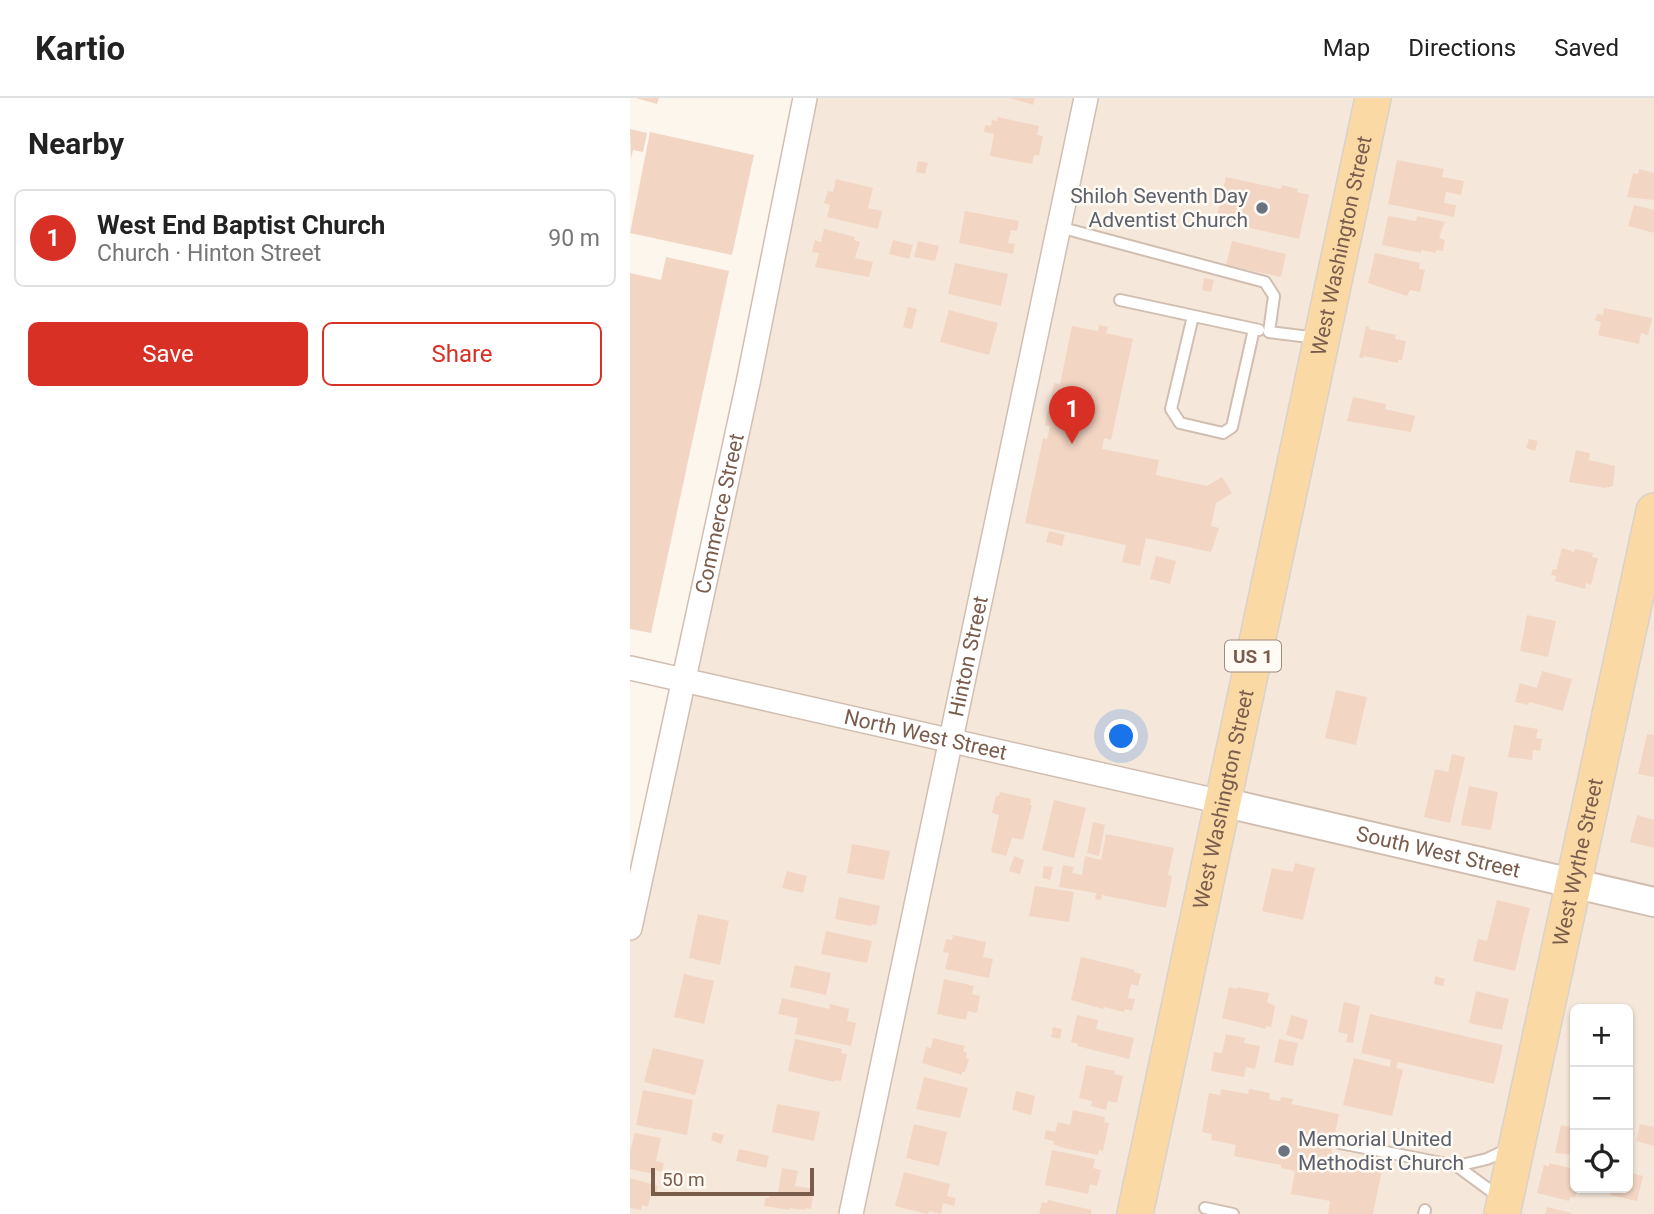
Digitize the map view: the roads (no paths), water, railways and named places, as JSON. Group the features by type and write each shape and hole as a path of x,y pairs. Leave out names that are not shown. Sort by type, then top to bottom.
{"main road":[{"name":"West Washington Street","path":"1135,1214 1373,98"},
{"name":"West Wythe Street","path":"1503,1208 1654,511"}],"street":[{"name":"Commerce Street","path":"630,928 748,383 805,98"},
{"name":"Hinton Street","path":"851,1214 1086,98"},
{"name":"North West Street","path":"630,668 1222,802"},
{"name":"South West Street","path":"1222,802 1654,902"}],"lane":[{"path":"1059,227 1265,282 1274,296 1269,332"},
{"path":"1120,300 1269,332 1321,339"},
{"path":"1193,316 1171,409 1180,423 1223,433 1233,427 1254,329"},
{"path":"1340,1143 1457,1166 1482,1182 1503,1208"},
{"path":"1457,1166 1487,1159 1517,1145"},
{"path":"1205,1208 1233,1214"}],"place":[{"name":"Shiloh Seventh Day Adventist Church","path":"1262,208"},
{"name":"West End Baptist Church","path":"1072,444"},
{"name":"Memorial United Methodist Church","path":"1284,1151"}]}
